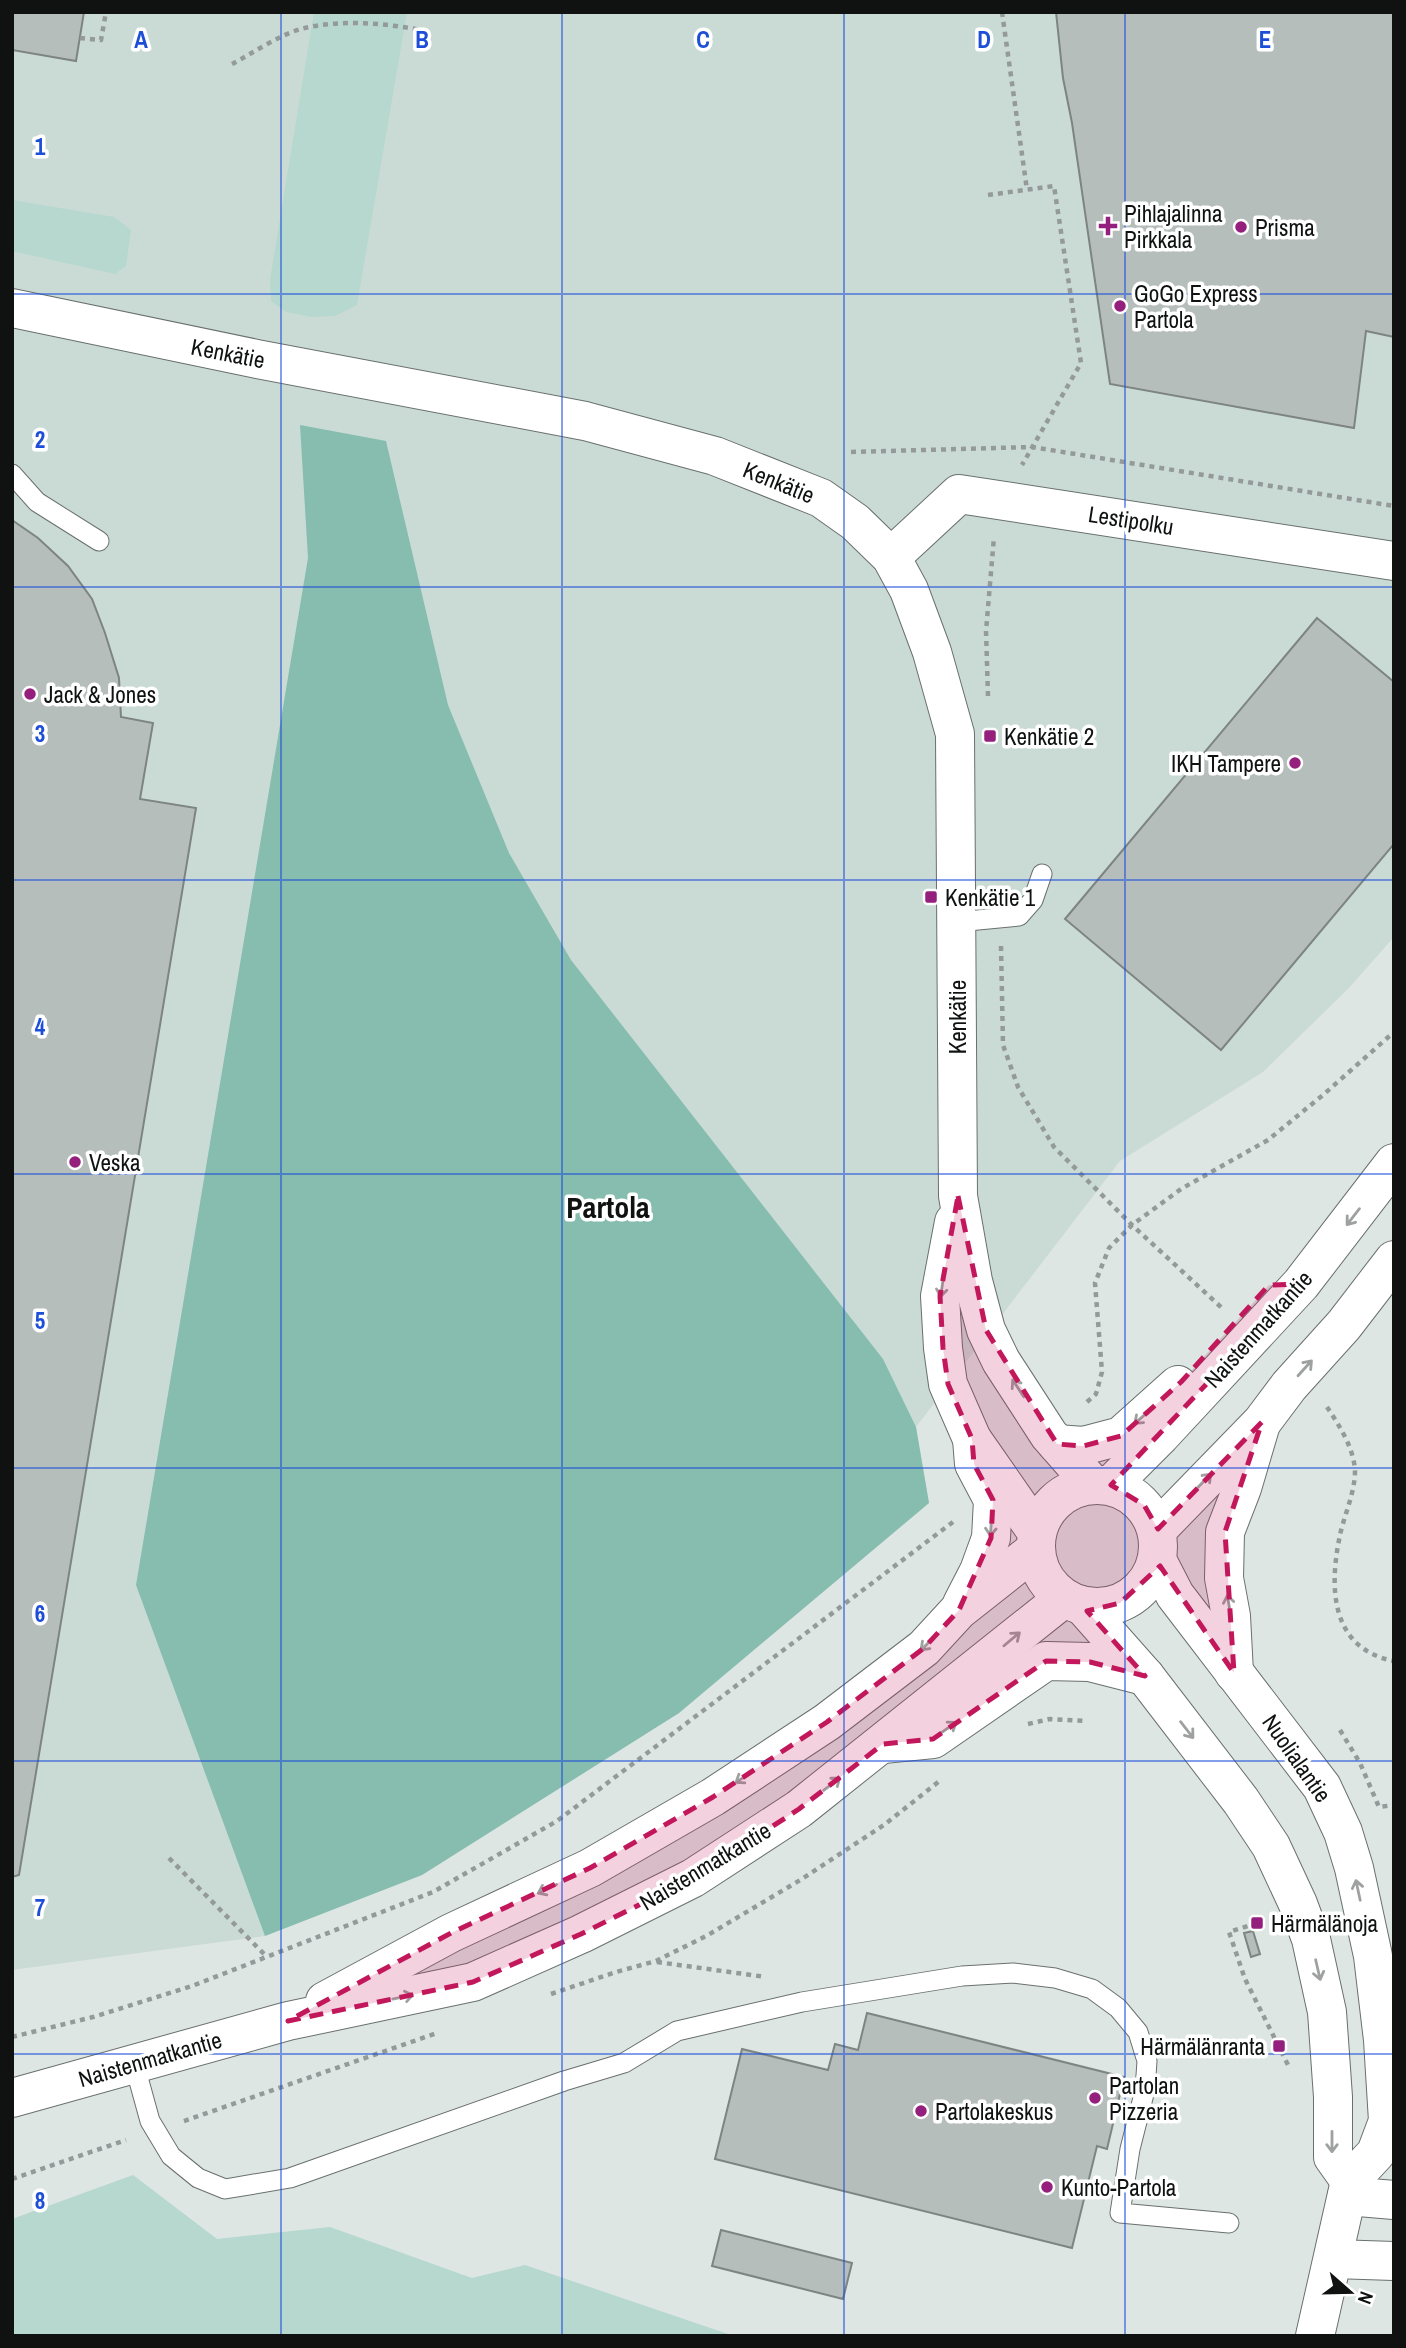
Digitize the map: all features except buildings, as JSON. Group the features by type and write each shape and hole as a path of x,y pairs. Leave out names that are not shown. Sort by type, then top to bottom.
{"street":[{"name":"Kenkätie","path":"12,308 257,359 585,421 715,456 821,498 855,522 891,557 909,590 932,652 955,734 958,1196 973,1281 986,1330 1000,1361 1054,1439 1102,1485"},
{"name":"Lestipolku","path":"891,557 958,494 1394,561"},
{"name":"Naistenmatkantie","path":"1102,1485 1161,1435 1301,1283 1394,1163"},
{"name":"Kenkätie","path":"958,1196 940,1296 948,1384 972,1439 1036,1541"},
{"path":"1074,1602 1101,1608 1120,1603 1137,1593 1150,1578 1157,1545 1262,1422 1289,1386 1344,1325 1394,1260"},
{"path":"1054,1439 1083,1446 1121,1436 1181,1382 1269,1285 1301,1283"},
{"path":"1234,1673 1231,1616 1224,1578 1225,1532 1262,1422"},
{"path":"958,1610 979,1571 991,1538 993,1500 974,1464 972,1439"},
{"path":"1157,1545 1144,1505 1129,1493 1102,1485 1073,1488 1057,1499 1044,1513 1036,1541 1040,1569 1050,1586 1074,1602 1145,1676 1241,1801 1271,1846 1311,1939 1327,2012 1333,2097 1332,2157 1349,2189 1315,2336"},
{"name":"Naistenmatkantie","path":"288,2021 451,1933 590,1868 713,1797 827,1722 924,1648 958,1610 1036,1541"},
{"name":"Nuolialantie","path":"1157,1545 1175,1595 1322,1787 1343,1832 1354,1868 1373,1956 1383,2040 1388,2121 1376,2153 1349,2189"},
{"name":"Naistenmatkantie","path":"12,2098 288,2021 473,1982 581,1934 693,1878 799,1809 1028,1625 1074,1602"},
{"path":"883,1744 933,1739 1046,1661 1090,1662 1145,1676"},
{"path":"1349,2189 1394,2200"},
{"path":"1334,2259 1394,2261"}],"lane":[{"path":"12,474 37,502 99,541"},
{"path":"957,922 1018,916 1033,900 1042,874"},
{"path":"134,2063 150,2121 170,2157 198,2178 225,2189 290,2178 565,2081 624,2063 677,2031 802,2002 962,1976 1013,1973 1055,1978 1092,1989 1118,2008 1138,2032 1147,2061 1145,2090 1130,2149 1120,2213 1229,2223"}],"path":[{"path":"80,38 101,40 106,12"},
{"path":"1002,12 1027,190"},
{"path":"232,64 298,29 327,24 391,24 421,30"},
{"path":"988,195 1054,186 1081,363 1001,500 993,544 986,631 988,697"},
{"path":"851,452 1032,447 1394,506"},
{"path":"1000,918 1003,1045 1018,1087 1054,1147 1132,1225 1223,1309"},
{"path":"1054,1439 1096,1394 1102,1372 1095,1283 1109,1248 1132,1225 1181,1189 1268,1140 1394,1032"},
{"path":"1327,1407 1345,1436 1355,1469 1339,1539 1335,1575 1336,1604 1352,1639 1362,1649 1374,1656 1394,1661"},
{"path":"12,2037 118,2009 191,1986 433,1892 557,1821 958,1518 989,1490"},
{"path":"1340,1730 1360,1763 1379,1807 1394,1805"},
{"path":"169,1858 266,1956"},
{"path":"1257,1923 1229,1932 1245,1979 1290,2069"},
{"path":"656,1961 775,1979"}],"highlighted area":[{"path":"958,1196 986,1330 1057,1444 1083,1446 1121,1436 1181,1382 1269,1285 1301,1284 1111,1485 1144,1505 1158,1529 1262,1422 1225,1532 1234,1673 1160,1566 1120,1603 1087,1611 1145,1676 1090,1662 1046,1661 933,1739 883,1744 799,1809 693,1878 581,1934 473,1982 288,2021 451,1933 590,1868 713,1797 827,1722 924,1648 959,1610 991,1538 993,1500 974,1464 972,1439 948,1384 943,1348 940,1296"}],"shaded area":[{"path":"12,12 1394,12 1394,937 1349,988 1263,1072 1120,1161 916,1427 929,1503 679,1713 422,1875 265,1936 12,1970"}],"green space":[{"path":"314,12 407,12 357,305 335,316 312,317 286,312 271,301 270,280"},
{"path":"12,200 114,217 131,230 126,266 115,274 12,251"},
{"path":"300,425 386,441 448,705 509,853 571,960 883,1359 916,1427 929,1503 679,1713 422,1875 265,1936 136,1585 308,558"},
{"path":"133,2175 217,2239 330,2227 472,2278 525,2265 734,2336 12,2336 12,2219"}],"place":[{"name":"Pihlajalinna Pirkkala","path":"1108,226"},
{"name":"Prisma","path":"1241,227"},
{"name":"GoGo Express Partola","path":"1120,306"},
{"name":"Jack & Jones","path":"30,694"},
{"name":"Kenkätie 2","path":"990,736"},
{"name":"IKH Tampere","path":"1295,763"},
{"name":"Kenkätie 1","path":"931,897"},
{"name":"Veska","path":"75,1162"},
{"name":"Härmälänoja","path":"1257,1923"},
{"name":"Härmälänranta","path":"1279,2046"},
{"name":"Partolan Pizzeria","path":"1095,2098"},
{"name":"Partolakeskus","path":"921,2111"},
{"name":"Kunto-Partola","path":"1047,2187"}],"district":[{"name":"Partola","path":"608,1207"}]}
